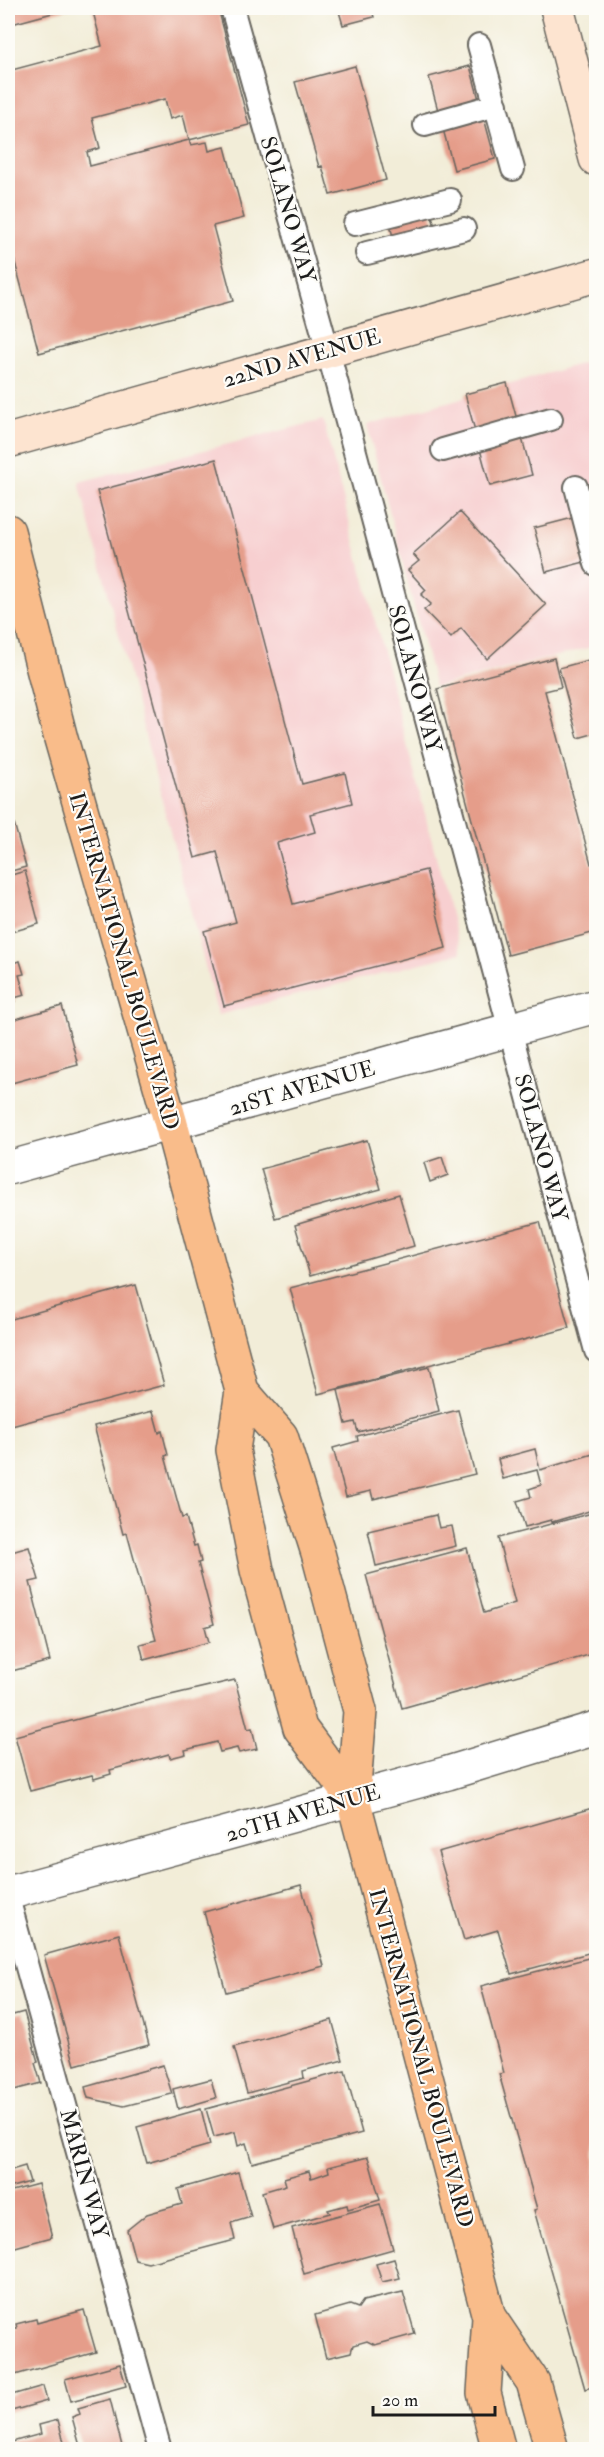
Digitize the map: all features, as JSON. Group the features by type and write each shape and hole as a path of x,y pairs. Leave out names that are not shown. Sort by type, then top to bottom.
{"main road":[{"path":"557,8 597,159"},
{"name":"22ND AVENUE","path":"8,441 597,275"},
{"name":"INTERNATIONAL BOULEVARD","path":"8,531 61,740 171,1125 242,1391 233,1450 257,1570 300,1728 353,1799"},
{"name":"INTERNATIONAL BOULEVARD","path":"242,1391 281,1436 318,1553 360,1711 353,1799 489,2317 484,2393 499,2450"},
{"name":"INTERNATIONAL BOULEVARD","path":"489,2317 533,2382 552,2450"}],"street":[{"name":"21ST AVENUE","path":"8,1168 597,1006"},
{"name":"20TH AVENUE","path":"8,1893 353,1799 597,1728"}],"lane":[{"name":"SOLANO WAY","path":"232,8 328,351 597,1351"},
{"path":"479,45 513,169"},
{"path":"425,124 496,105"},
{"path":"356,224 450,200"},
{"path":"366,253 464,229"},
{"path":"443,450 551,419"},
{"path":"576,487 597,564"},
{"name":"MARIN WAY","path":"8,1898 160,2450"}],"shaded area":[{"path":"587,362 596,394 596,646 435,687 367,425"},
{"path":"323,420 461,953 218,1015 79,482"}],"building":[{"path":"8,8 71,8 8,25"},
{"path":"92,8 218,8 249,125 189,140 191,145 207,142 209,151 225,147 244,218 213,226 233,301 39,353 8,236 8,71 102,46","holes":["165,99 170,119 183,115 189,140 90,166 87,152 100,148 92,118"]},
{"path":"338,8 371,8 374,17 343,25"},
{"path":"355,66 386,180 330,195 322,166 319,167 295,82"},
{"path":"470,66 495,159 454,170 429,77"},
{"path":"427,198 439,241 397,252 386,210"},
{"path":"507,383 532,475 490,486 465,394"},
{"path":"216,459 302,784 345,773 352,803 310,814 315,832 277,843 293,904 426,870 446,948 224,1006 204,931 236,922 217,852 195,858 97,491"},
{"path":"460,512 546,605 487,659 461,628 451,638 424,610 431,604 421,595 426,590 408,570 419,561 413,554"},
{"path":"596,512 596,559 546,572 534,528"},
{"path":"554,658 561,687 545,691 591,864 596,863 596,932 508,955 437,689"},
{"path":"596,658 596,733 578,738 559,668"},
{"path":"14,823 26,867 8,872 8,825"},
{"path":"25,871 39,924 8,933 8,876"},
{"path":"20,961 24,974 19,975 25,995 14,998 15,1001 8,1003 8,964"},
{"path":"62,1006 78,1065 8,1084 8,1021"},
{"path":"367,1140 381,1189 275,1218 261,1169"},
{"path":"442,1157 448,1175 430,1182 424,1163"},
{"path":"399,1194 414,1246 310,1276 295,1225"},
{"path":"540,1222 569,1328 318,1394 290,1288"},
{"path":"136,1285 164,1385 8,1427 8,1320"},
{"path":"429,1367 439,1411 358,1432 355,1422 346,1424 338,1390"},
{"path":"458,1410 475,1474 373,1499 371,1491 346,1497 333,1448 358,1441 357,1436"},
{"path":"153,1411 159,1433 162,1431 168,1455 165,1456 182,1518 186,1517 194,1546 197,1545 201,1562 198,1563 214,1624 205,1627 209,1642 144,1660 140,1644 156,1640 127,1533 123,1534 94,1426"},
{"path":"535,1449 540,1470 593,1454 596,1466 596,1509 525,1527 517,1501 531,1497 529,1489 541,1485 537,1470 503,1479 498,1459"},
{"path":"596,1512 596,1653 402,1708 366,1575 467,1548 484,1613 515,1603 498,1538"},
{"path":"436,1515 439,1528 452,1526 456,1546 376,1566 368,1531"},
{"path":"29,1547 39,1580 30,1582 50,1661 8,1672 8,1553"},
{"path":"235,1680 248,1729 252,1728 257,1749 239,1753 237,1748 220,1752 217,1742 185,1750 186,1754 170,1758 169,1754 110,1770 111,1774 94,1779 92,1775 30,1791 15,1736 149,1700"},
{"path":"596,1807 596,1951 511,1974 498,1930 464,1940 438,1852"},
{"path":"301,1885 324,1966 226,1992 204,1912"},
{"path":"119,1934 149,2045 75,2065 44,1955"},
{"path":"596,1956 596,2386 585,2389 534,2210 537,2209 499,2074 504,2073 481,1986"},
{"path":"10,2003 13,2015 24,2012 38,2062 35,2063 41,2083 10,2091 8,2004"},
{"path":"332,2020 343,2060 303,2071 304,2078 247,2093 234,2047"},
{"path":"163,2065 172,2094 124,2106 88,2098 85,2087"},
{"path":"345,2071 362,2133 252,2163 246,2143 238,2146 235,2132 214,2137 206,2109"},
{"path":"211,2079 216,2098 178,2109 173,2089"},
{"path":"201,2109 210,2145 147,2163 137,2127"},
{"path":"368,2157 380,2200 348,2209 347,2205 328,2210 330,2213 273,2229 262,2192 286,2185 284,2178 309,2171 311,2178 329,2172 328,2167"},
{"path":"25,2166 30,2182 8,2188 8,2171"},
{"path":"238,2172 251,2217 231,2223 235,2240 148,2263 135,2260 127,2230 147,2214 182,2204 178,2189"},
{"path":"38,2184 52,2237 8,2249 8,2192"},
{"path":"380,2204 393,2249 304,2274 292,2228"},
{"path":"394,2259 400,2278 382,2282 376,2264"},
{"path":"403,2292 415,2334 375,2345 367,2341 353,2345 351,2352 326,2358 315,2315 350,2305 358,2308 363,2301"},
{"path":"84,2310 96,2352 8,2377 8,2331 17,2328 16,2324 36,2319 37,2323"},
{"path":"120,2364 126,2386 71,2401 65,2379"},
{"path":"43,2386 47,2401 8,2412 8,2396"},
{"path":"110,2399 123,2450 81,2450 72,2417 80,2414 78,2408"},
{"path":"58,2420 66,2450 8,2450 8,2443 41,2434 39,2425"}]}
